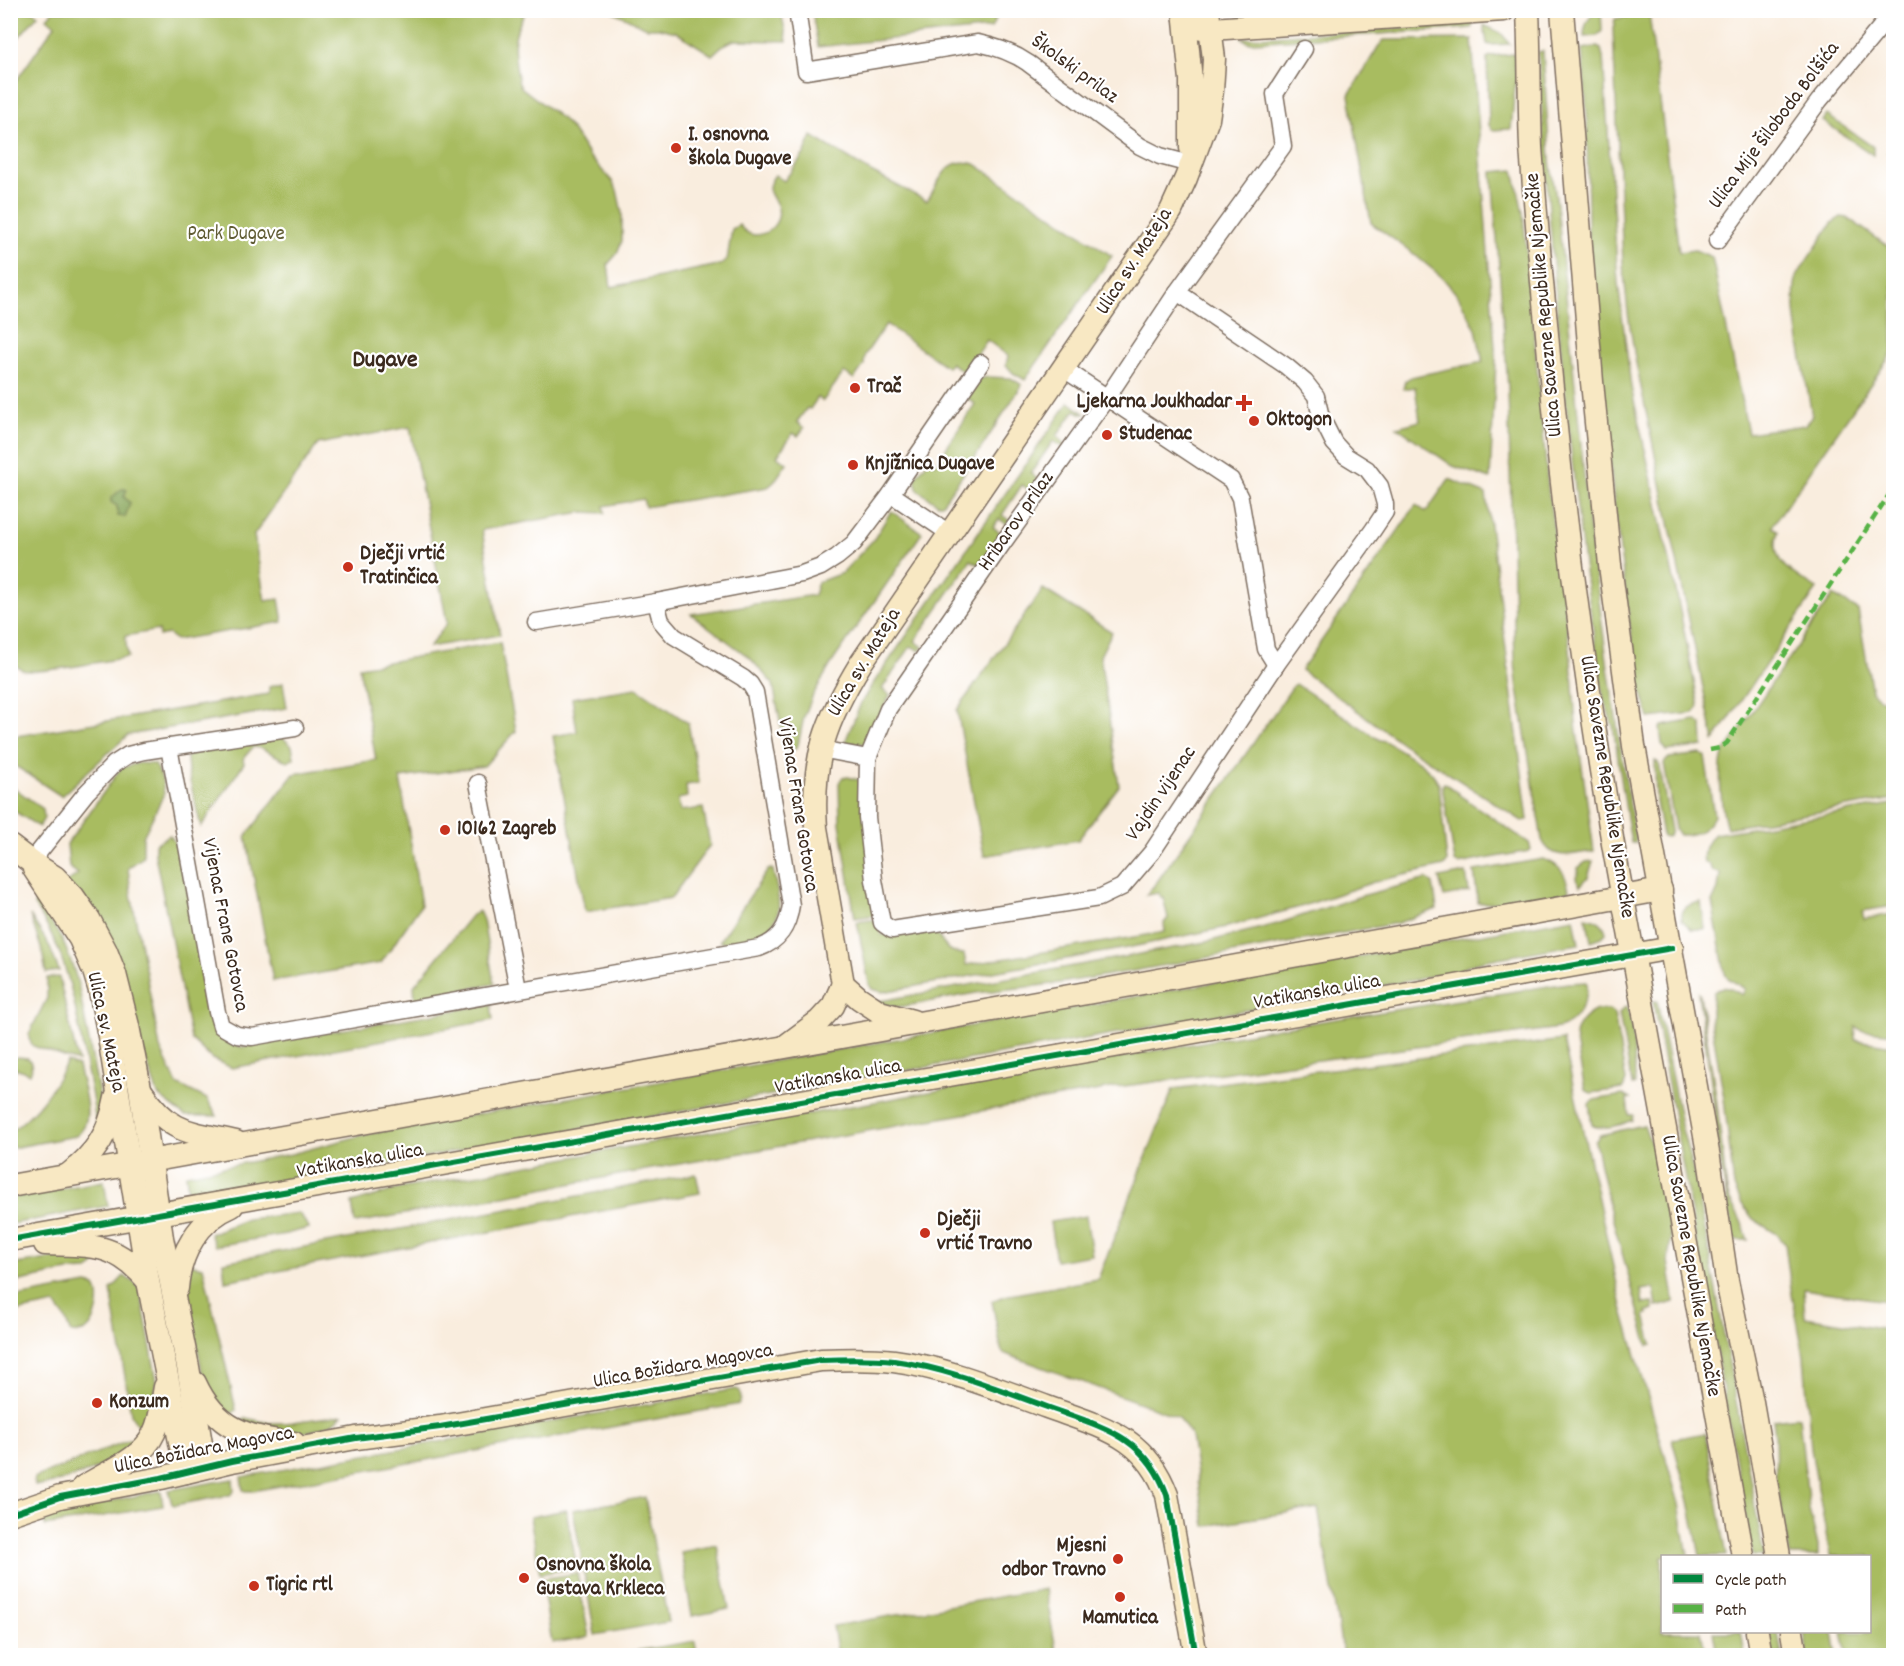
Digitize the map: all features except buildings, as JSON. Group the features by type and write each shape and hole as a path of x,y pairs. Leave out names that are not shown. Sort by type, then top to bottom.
{"street":[{"name":"Školski prilaz","path":"797,10 806,71 978,43 998,47 1015,54 1028,63 1140,146 1160,156 1190,164"},
{"path":"1187,13 1196,27 1210,20 1504,10"},
{"name":"Ulica Savezne Republike Njemačke","path":"1528,10 1531,145 1552,390 1572,571 1588,687 1623,897 1743,1555"},
{"name":"Ulica Savezne Republike Njemačke","path":"1562,10 1591,371 1610,565 1635,746 1709,1158 1727,1281 1752,1402 1779,1555"},
{"name":"Ulica Mije Šiloboda Bolšića","path":"1717,241 1819,101 1893,11"},
{"name":"Ulica sv. Mateja","path":"1187,13 1192,106 1190,164"},
{"name":"Ulica sv. Mateja","path":"843,984 816,828 814,803 817,766 828,723 842,695 949,533 1171,211 1204,134 1212,91 1214,59 1210,20"},
{"name":"Hribarov prilaz","path":"868,758 888,708 1108,396 1177,292 1283,147 1275,94 1304,50"},
{"path":"1064,369 1108,396 1231,480 1240,498 1266,649 1276,665 1373,530 1384,512 1385,504 1380,486 1367,469 1346,456 1334,443 1321,417 1316,396 1305,382 1286,366 1177,292"},
{"path":"536,622 802,574 821,567 854,543 891,494 981,363"},
{"path":"891,494 949,533"},
{"name":"Vijenac Frane Gotovca","path":"169,747 217,1012 222,1026 237,1035 252,1036 759,948 770,944 785,928 789,916 790,893 755,692 743,678 674,636 661,621 656,602"},
{"name":"Vajdin vijenac","path":"868,758 867,817 874,880 882,923 891,930 1099,898 1122,887 1152,852 1276,665"},
{"path":"31,862 86,793 114,764 128,755 295,728"},
{"path":"820,749 868,758"},
{"path":"478,783 518,990"},
{"name":"Ulica sv. Mateja","path":"10,846 31,862 44,886 80,939 94,971 129,1088 149,1216"},
{"name":"Vatikanska ulica","path":"10,1186 1661,890"},
{"name":"Vatikanska ulica","path":"10,1241 1672,948"},
{"path":"782,1048 819,1021 833,1006 843,984 879,1012 920,1023"},
{"path":"67,1176 84,1162 101,1142 129,1088 174,1126 247,1144"},
{"path":"175,1308 181,1261 192,1240 209,1219 222,1210 250,1198"},
{"name":"Ulica Božidara Magovca","path":"149,1216 148,1281 177,1370 195,1470"},
{"name":"Ulica Božidara Magovca","path":"149,1216 175,1308 177,1370"},
{"path":"10,1241 86,1245 106,1249 137,1267 148,1281"},
{"name":"Ulica Božidara Magovca","path":"11,1513 71,1494 356,1438 440,1427 821,1360 879,1360 934,1369 986,1385 1096,1425 1126,1440 1148,1459 1157,1471 1167,1495 1196,1656"},
{"path":"71,1494 133,1458 150,1440 177,1370 215,1413 236,1430 257,1438 316,1446"},
{"path":"1756,1633 1761,1656"},
{"path":"1792,1633 1796,1656"}],"green space":[{"path":"11,10 33,11 38,15 11,46"},
{"path":"812,10 1000,11 991,28 818,47"},
{"name":"Park Dugave","path":"53,11 526,11 517,30 514,46 519,84 561,118 617,190 622,213 622,241 616,255 608,264 611,287 723,264 727,260 732,229 739,225 748,233 755,235 766,232 774,226 778,211 769,190 770,183 775,175 784,181 804,154 812,136 869,171 927,201 950,166 965,162 975,164 1112,256 1025,380 1013,373 1006,365 1008,356 987,340 965,373 951,363 947,367 886,324 865,355 864,365 854,379 844,372 823,401 818,397 810,409 807,408 797,422 804,428 798,436 793,433 777,456 787,463 768,487 645,507 643,499 604,506 605,513 582,512 482,530 500,635 429,647 447,623 410,427 318,444 254,535 265,601 279,599 283,622 176,640 168,634 159,636 158,630 125,636 128,657 57,669 23,670 11,662 11,88 55,25 47,18"},
{"path":"612,11 781,11 787,41 734,40 722,46 712,55 676,32 647,28"},
{"path":"1239,11 1333,11 1239,18"},
{"path":"1597,11 1601,11 1602,31 1597,36 1584,37 1587,22"},
{"path":"1649,13 1679,252 1695,250 1712,257 1748,433 1805,425 1812,418 1797,324 1795,289 1800,271 1832,223 1841,217 1848,218 1893,250 1893,352 1772,526 1778,531 1777,552 1785,567 1817,589 1714,741 1635,358 1623,265 1613,29 1615,19"},
{"path":"1473,23 1472,28 1254,42 1248,42 1242,38"},
{"path":"1484,25 1501,33 1510,44 1487,44"},
{"path":"1472,39 1496,361 1490,479 1453,466 1397,427 1420,421 1415,387 1403,389 1405,381 1411,377 1483,362 1476,329 1458,296 1442,277 1371,223 1349,95 1384,40"},
{"path":"1597,47 1601,49 1603,57 1618,282 1631,387 1674,580 1699,707 1694,713 1649,718 1640,687 1630,628 1614,503 1588,234 1587,115 1582,49"},
{"path":"1543,51 1550,161 1557,204 1589,526 1608,668 1636,843 1631,843 1613,726 1604,700 1600,678 1579,528 1550,223 1538,52"},
{"path":"1514,54 1516,77 1511,129 1492,130 1489,125 1487,58"},
{"path":"1827,115 1873,147 1873,155 1823,121"},
{"path":"1514,170 1523,213 1548,488 1570,648 1576,724 1594,851 1572,855 1557,854 1551,851 1542,840 1515,663 1508,388 1492,172"},
{"path":"1011,378 1022,385 976,456 942,504 938,504 919,491 915,478 929,460 936,464 975,404 966,397 979,379"},
{"path":"1069,402 1085,414 1075,410 1057,436 1064,446 1053,441 1031,473 1037,479 1033,489 1022,485 1002,515 1010,521 1007,524 999,519 993,527 1001,533 981,566 971,560 915,641 923,647 920,651 911,646 882,689 890,695 867,743 845,742 861,703 870,688"},
{"path":"1449,479 1486,494 1528,820 1522,821 1406,746 1301,670 1416,505 1426,512"},
{"path":"122,489 127,489 124,497 130,503 125,517 118,516 117,506 111,502 111,498"},
{"path":"891,511 922,533 831,664 813,695 804,717 798,745 795,749 785,747 773,684 750,658 691,614 814,595 818,582 842,573 874,539"},
{"path":"1043,589 1112,632 1100,656 1119,786 1078,840 984,856 957,710"},
{"path":"1833,595 1858,610 1872,692 1881,699 1893,699 1893,799 1727,828 1721,791 1723,754"},
{"path":"500,642 516,731 484,766 400,778 421,905 381,963 273,981 246,836 294,774 376,760 359,667"},
{"path":"283,683 287,708 128,735 61,796 11,763 11,737 269,694 269,687"},
{"path":"1296,684 1380,740 1415,760 1435,777 1439,784 1447,862 1444,866 1377,881 1300,907 1227,927 1127,948 883,992 872,989 869,984 857,922 878,919 881,935 925,927 935,930 949,950 964,954 966,965 1165,932 1164,923 1168,918 1163,897 1160,897 1159,893 1146,895"},
{"path":"637,688 688,723 699,783 686,785 687,797 678,799 680,811 703,808 710,845 671,898 585,912 553,736 577,732 572,698"},
{"path":"1695,720 1702,725 1703,746 1667,751 1662,744 1660,728"},
{"path":"282,737 292,746 294,758 288,762 261,748 253,747 243,759 244,763 201,827 188,773 187,757 196,749"},
{"path":"1700,754 1705,756 1714,816 1700,831 1679,835 1675,829 1664,763 1669,758"},
{"path":"1655,761 1659,763 1671,830 1669,836 1665,837 1662,835 1656,802"},
{"path":"139,763 155,764 162,779 164,794 143,837 143,857 128,868 160,1048 177,1084 207,1099 217,1116 185,1116 158,1095 132,1020 66,883 78,874 69,867 67,844 121,768"},
{"path":"848,777 863,781 877,915 855,918 840,823 839,783 842,778"},
{"path":"1444,783 1529,843 1531,849 1458,864 1455,862 1442,786"},
{"path":"10,785 43,809 44,818 39,827 11,809"},
{"path":"1893,804 1893,906 1862,911 1864,919 1893,914 1893,1034 1861,1030 1856,1027 1855,1040 1893,1046 1893,1302 1803,1289 1805,1317 1893,1331 1894,1498 1889,1498 1894,1506 1893,1655 1847,1655 1842,1633 1871,1633 1871,1555 1830,1555 1811,1449 1804,1356 1785,1244 1777,1234 1753,1219 1742,1204 1734,1187 1711,1009 1714,991 1732,989 1742,995 1745,989 1725,974 1712,902 1718,889 1720,873 1712,871 1709,863 1704,863 1703,854 1715,834"},
{"path":"170,835 179,849 217,1032 228,1043 242,1047 491,1004 493,1020 232,1068 212,1059 191,1039 155,855 155,844"},
{"path":"1543,859 1562,871 1569,891 1555,896 1514,902 1478,903 1474,871"},
{"path":"1593,861 1588,877 1580,886 1577,878 1578,868 1586,862"},
{"path":"771,869 779,902 775,921 770,928 755,937 738,942 720,942 768,870"},
{"path":"1466,873 1469,892 1444,897 1439,878"},
{"path":"1427,879 1433,884 1437,909 1398,923 1053,984 976,993 896,1007 874,1002 1206,942 1277,924 1361,896"},
{"path":"37,900 63,941 78,983 102,1115 96,1124 78,1019 68,980 55,942 34,905"},
{"path":"1701,902 1705,929 1691,929 1682,920 1684,909"},
{"path":"479,911 483,920 494,984 415,999 414,986 472,915"},
{"path":"30,915 49,945 59,971 46,973 42,951"},
{"path":"1586,917 1603,926 1606,933 1602,937 1591,941"},
{"path":"1574,918 1579,944 1481,961 1453,972 1414,980 189,1199 186,1174 291,1154 367,1134"},
{"path":"59,977 78,1062 33,1046 29,1039 29,1034 47,998 47,978"},
{"path":"1587,982 1584,1003 1571,1021 1559,1028 1117,1087 355,1223 352,1203 398,1189 1285,1027 1568,983"},
{"path":"1698,993 1716,1096 1727,1192 1748,1240 1734,1240 1719,1153"},
{"path":"1653,1001 1657,1001 1681,1125 1697,1186 1764,1555 1753,1555"},
{"path":"1626,1006 1633,1035 1635,1085 1632,1085 1619,1013"},
{"path":"1597,1010 1609,1010 1614,1014 1626,1081 1623,1089 1591,1093 1585,1090 1575,1036 1577,1027 1589,1014"},
{"path":"1563,1040 1622,1307 1679,1504 1688,1555 1661,1555 1661,1633 1701,1633 1706,1655 1343,1655 1318,1508 1205,1526 1191,1436 1179,1417 1003,1353 992,1301 1004,1296 1098,1279 1173,1089"},
{"path":"17,1057 28,1058 32,1066 30,1074 16,1068 11,1076 11,1061"},
{"path":"67,1062 78,1066 85,1093 87,1113 82,1130 76,1136 11,1148 11,1131 21,1124 43,1100"},
{"path":"1623,1095 1630,1099 1627,1100 1629,1115 1633,1115 1632,1120 1606,1127 1592,1125 1589,1104 1594,1100"},
{"path":"1644,1125 1657,1160 1671,1238 1668,1261 1674,1299 1674,1302 1657,1307 1654,1288 1641,1290 1643,1304 1653,1303 1654,1310 1647,1311 1648,1314 1645,1315 1652,1345 1648,1346 1609,1206 1595,1142 1600,1135"},
{"path":"696,1174 700,1193 225,1281 223,1262"},
{"path":"104,1181 108,1206 11,1224 11,1198"},
{"path":"299,1213 309,1228 215,1246 210,1234 247,1219"},
{"path":"1086,1216 1092,1255 1056,1261 1050,1222"},
{"path":"80,1254 96,1255 97,1261 94,1266 88,1270 68,1271 11,1283 11,1265"},
{"path":"189,1264 203,1267 236,1410 229,1416 204,1382 187,1292"},
{"path":"124,1276 140,1289 157,1381 147,1430 138,1426 131,1414 111,1290"},
{"path":"87,1284 95,1286 98,1305 94,1320 83,1332 70,1332 65,1318 55,1304 11,1313 11,1298"},
{"path":"736,1389 740,1391 741,1399 739,1404 735,1405 252,1491 243,1490 241,1477"},
{"path":"342,1415 323,1427 289,1434 241,1420 246,1418 269,1423 286,1423"},
{"path":"1799,1417 1809,1509 1818,1555 1790,1555 1776,1480 1773,1420"},
{"path":"1705,1433 1727,1555 1700,1555 1689,1501 1672,1439"},
{"path":"136,1437 142,1441 107,1464 59,1481 35,1485 34,1478"},
{"path":"233,1479 234,1491 230,1495 175,1505 172,1504 168,1490"},
{"path":"161,1491 163,1506 45,1526 43,1516"},
{"path":"645,1497 668,1622 595,1635 573,1510"},
{"path":"566,1510 577,1568 540,1574 530,1517"},
{"path":"717,1545 729,1609 692,1616 681,1552"},
{"path":"577,1573 589,1637 552,1643 541,1579"},
{"path":"1045,1589 1057,1655 838,1655 833,1626"},
{"path":"1713,1633 1741,1633 1745,1655 1717,1655"},
{"path":"1767,1633 1778,1633 1782,1655 1771,1655"},
{"path":"1804,1633 1833,1633 1837,1655 1808,1655"},
{"path":"695,1641 697,1655 610,1655"}],"marked path":[{"path":"1886,153 1894,159"},
{"path":"1710,750 1720,748 1727,743 1894,487"}],"cycle path":[{"path":"10,1240 1672,948"},
{"path":"10,1514 60,1497 356,1438 440,1427 821,1360 894,1361 953,1374 991,1386 1109,1430 1141,1452 1156,1472 1167,1495 1196,1656"}],"place":[{"name":"I. osnovna škola Dugave","path":"676,148"},
{"name":"Trač","path":"855,388"},
{"name":"Ljekarna Joukhadar","path":"1244,403"},
{"name":"Oktogon","path":"1254,421"},
{"name":"Studenac","path":"1107,435"},
{"name":"Knjižnica Dugave","path":"853,465"},
{"name":"Dječji vrtić Tratinčica","path":"348,567"},
{"name":"10162 Zagreb","path":"445,830"},
{"name":"Dječji vrtić Travno","path":"925,1233"},
{"name":"Konzum","path":"97,1403"},
{"name":"Mjesni odbor Travno","path":"1118,1559"},
{"name":"Osnovna škola Gustava Krkleca","path":"524,1578"},
{"name":"Tigric rtl","path":"254,1586"},
{"name":"Mamutica","path":"1120,1597"}],"district":[{"name":"Dugave","path":"385,361"}]}
